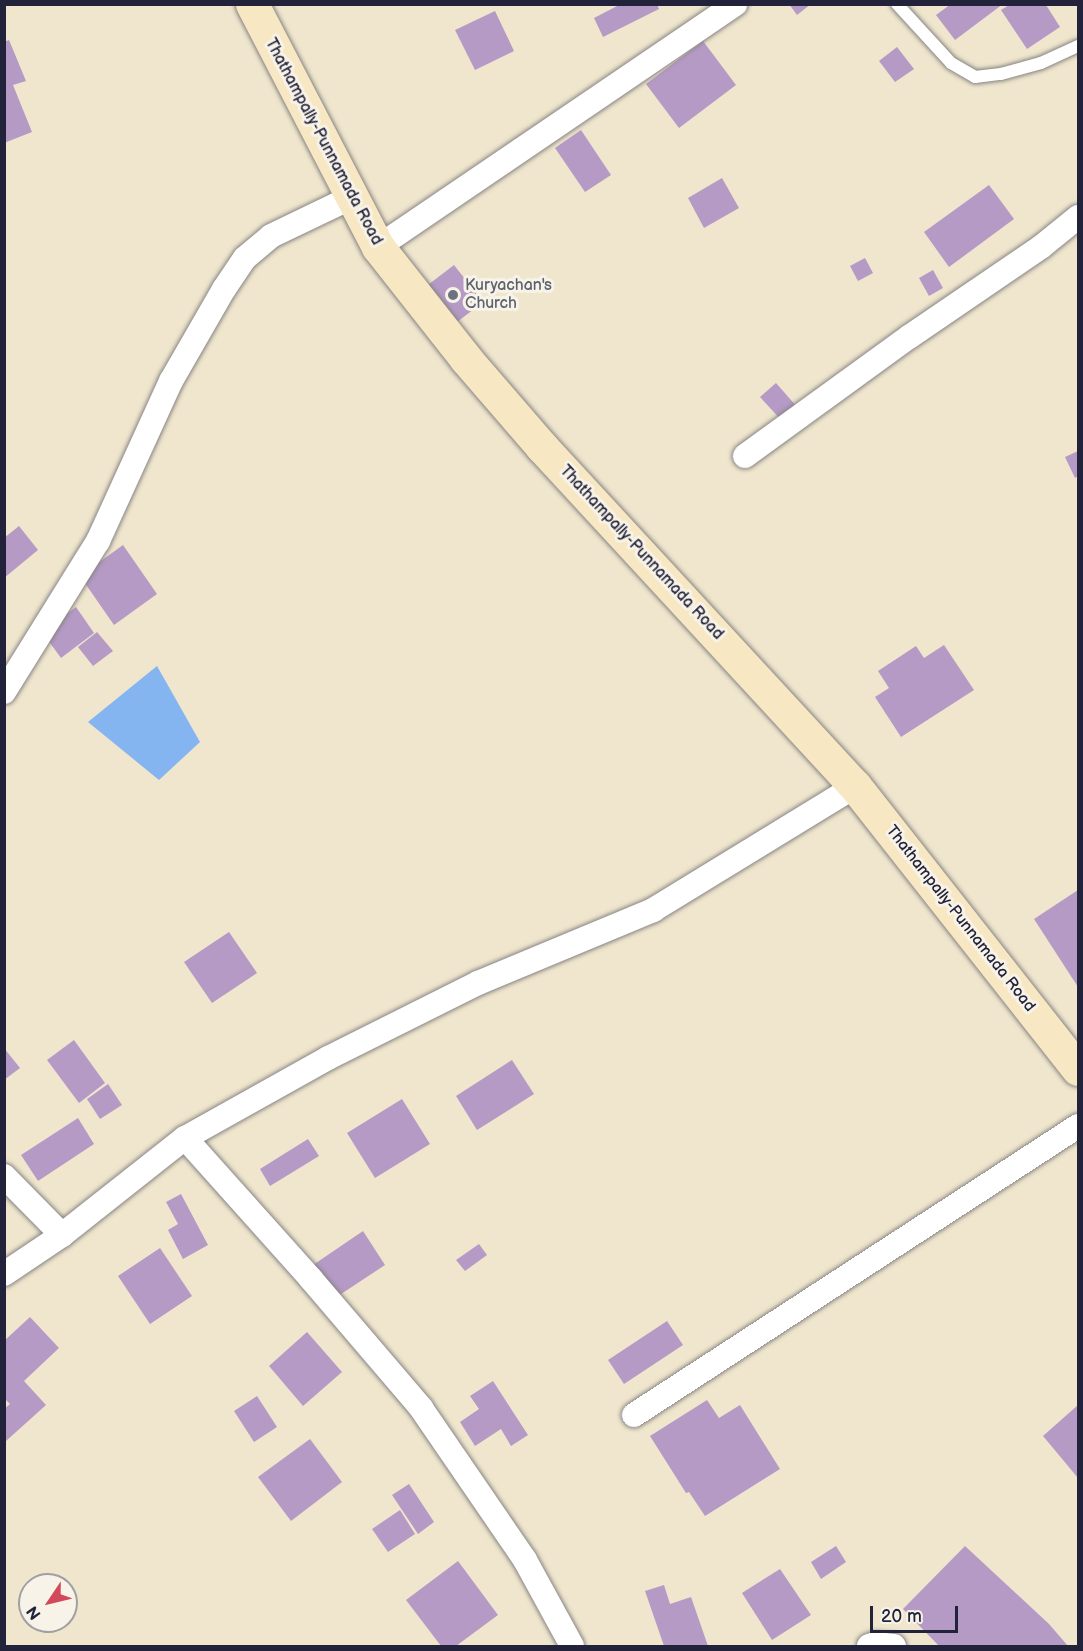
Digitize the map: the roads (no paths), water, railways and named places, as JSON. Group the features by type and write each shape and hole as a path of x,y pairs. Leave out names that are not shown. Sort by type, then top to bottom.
{"main road":[{"name":"Thathampally-Punnamada Road","path":"252,4 350,198 378,247 465,359 542,447 855,786 1078,1069"}],"street":[{"path":"378,247 735,4"},
{"path":"4,692 98,542 171,381 224,289 245,258 271,236 350,198"},
{"path":"745,456 909,337 1041,247 1078,217"},
{"path":"4,1274 62,1235 185,1138 328,1059 478,983 653,910 855,786"},
{"path":"634,1415 1078,1126"},
{"path":"185,1138 311,1279 421,1408 525,1560 572,1647"},
{"path":"4,1176 62,1235"},
{"path":"868,1647 875,1644 894,1647"}],"lane":[{"path":"897,4 951,63 975,77 1001,74 1041,63 1078,46"}],"water":[{"path":"157,666 200,742 159,780 88,722"}],"place":[{"name":"Kuryachan's Church","path":"453,295"}]}
